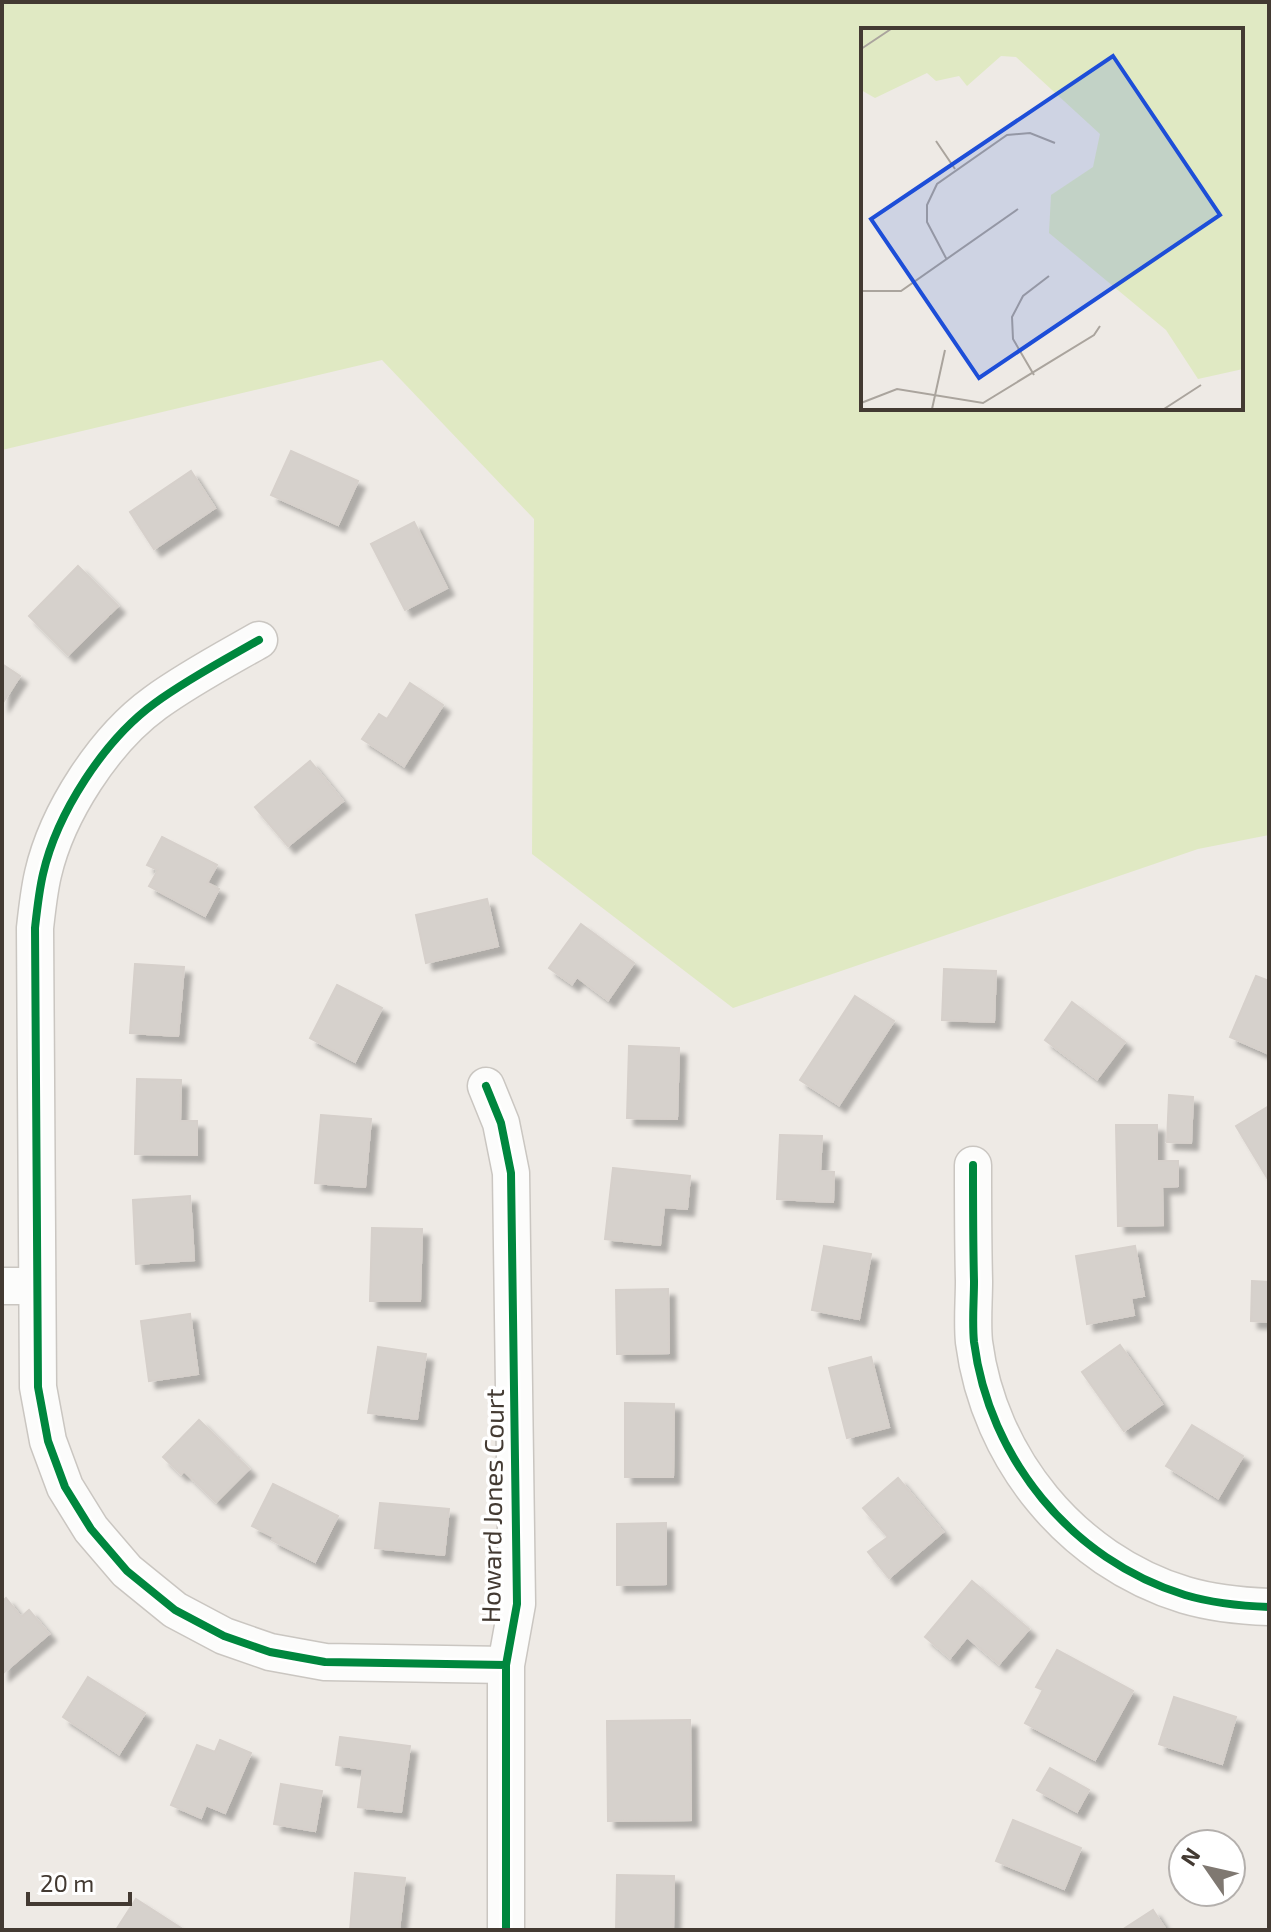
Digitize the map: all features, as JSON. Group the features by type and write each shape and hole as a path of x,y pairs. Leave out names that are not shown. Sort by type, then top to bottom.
{"street":[{"path":"259,640 152,705 116,739 86,778 59,826 43,873 35,928 19,1286 48,1441 65,1487 84,1519 127,1571 175,1610 224,1636 270,1652 325,1662 506,1665"},
{"name":"Howard Jones Court","path":"486,1086 501,1123 511,1173 517,1604 506,1665 506,1930"},
{"path":"973,1165 974,1340 983,1386 999,1431 1026,1479 1058,1518 1082,1539 1138,1576 1185,1595 1233,1605 1269,1607"}],"green space":[{"path":"2,2 1269,2 1269,835 1198,849 733,1008 532,854 534,519 382,360 2,450"}],"building":[{"path":"291,451 358,481 338,525 271,495"},
{"path":"191,471 215,508 154,549 130,512"},
{"path":"414,522 447,588 405,610 371,544"},
{"path":"78,566 118,606 68,655 29,616"},
{"path":"2,664 20,676 2,704"},
{"path":"410,683 443,705 404,766 362,739 379,714 387,719"},
{"path":"310,761 343,801 288,846 255,807"},
{"path":"162,837 217,865 207,883 219,889 205,916 149,886 158,870 147,865"},
{"path":"487,899 498,946 426,963 416,915"},
{"path":"581,924 634,963 608,1000 577,977 572,984 549,968"},
{"path":"135,964 184,967 178,1036 130,1033"},
{"path":"944,969 996,971 994,1022 942,1020"},
{"path":"1256,976 1269,981 1269,1054 1230,1037"},
{"path":"337,985 382,1008 355,1062 310,1038"},
{"path":"855,996 894,1021 839,1105 800,1080"},
{"path":"1072,1002 1125,1042 1097,1079 1045,1040"},
{"path":"629,1046 679,1048 677,1119 627,1118"},
{"path":"137,1079 181,1080 180,1121 197,1121 197,1155 135,1154"},
{"path":"1169,1095 1193,1097 1191,1143 1167,1142"},
{"path":"1269,1106 1269,1181 1236,1126"},
{"path":"321,1115 371,1119 365,1187 315,1183"},
{"path":"1116,1125 1157,1125 1157,1161 1178,1161 1178,1186 1162,1187 1163,1225 1118,1226"},
{"path":"780,1135 822,1136 820,1171 834,1172 833,1202 777,1199"},
{"path":"613,1168 690,1176 687,1209 664,1207 660,1245 605,1239"},
{"path":"190,1196 194,1260 136,1264 133,1200"},
{"path":"372,1228 422,1229 420,1301 370,1301"},
{"path":"824,1246 871,1254 859,1319 812,1310"},
{"path":"1135,1246 1144,1296 1131,1298 1134,1315 1087,1324 1076,1256"},
{"path":"1252,1281 1269,1282 1269,1322 1251,1321"},
{"path":"668,1289 669,1353 617,1354 616,1290"},
{"path":"190,1314 198,1374 149,1381 141,1321"},
{"path":"1120,1345 1162,1404 1124,1431 1082,1372"},
{"path":"378,1347 426,1354 417,1419 368,1413"},
{"path":"871,1357 889,1427 847,1438 829,1368"},
{"path":"625,1403 674,1404 673,1477 625,1477"},
{"path":"199,1420 249,1469 216,1502 184,1471 181,1474 163,1457"},
{"path":"1192,1425 1243,1456 1218,1498 1166,1466"},
{"path":"898,1478 943,1532 889,1578 868,1552 888,1537 863,1508"},
{"path":"273,1484 338,1516 315,1562 252,1526"},
{"path":"380,1503 449,1509 444,1555 375,1548"},
{"path":"666,1523 666,1584 617,1585 617,1524"},
{"path":"972,1581 1029,1629 999,1664 967,1637 950,1658 925,1637"},
{"path":"6,1598 21,1617 29,1610 49,1634 2,1674 2,1602"},
{"path":"1057,1650 1133,1691 1095,1760 1025,1723 1043,1690 1036,1687"},
{"path":"88,1677 145,1713 119,1754 63,1717"},
{"path":"1174,1697 1236,1717 1222,1764 1159,1744"},
{"path":"690,1720 691,1820 608,1821 607,1721"},
{"path":"340,1737 410,1746 401,1812 358,1807 363,1769 336,1765"},
{"path":"220,1740 251,1753 225,1813 206,1805 201,1818 171,1805 197,1745 215,1752"},
{"path":"1050,1768 1089,1790 1077,1812 1037,1790"},
{"path":"281,1784 322,1791 315,1831 274,1824"},
{"path":"1013,1820 1081,1848 1064,1889 996,1861"},
{"path":"355,1873 405,1878 399,1930 350,1930"},
{"path":"617,1875 674,1876 673,1930 616,1930"},
{"path":"136,1899 184,1930 116,1930"},
{"path":"1153,1910 1166,1930 1122,1930"}],"cycle path":[{"path":"259,640 168,694 136,718 118,737 71,803 43,874 35,928 38,1387 48,1441 65,1487 91,1529 127,1571 175,1610 224,1636 270,1652 325,1662 506,1665"},
{"path":"486,1086 501,1123 511,1173 517,1604 506,1665 506,1930"},
{"path":"973,1165 974,1342 983,1385 997,1426 1017,1464 1042,1499 1072,1530 1106,1557 1144,1579 1206,1600 1269,1607"}]}
